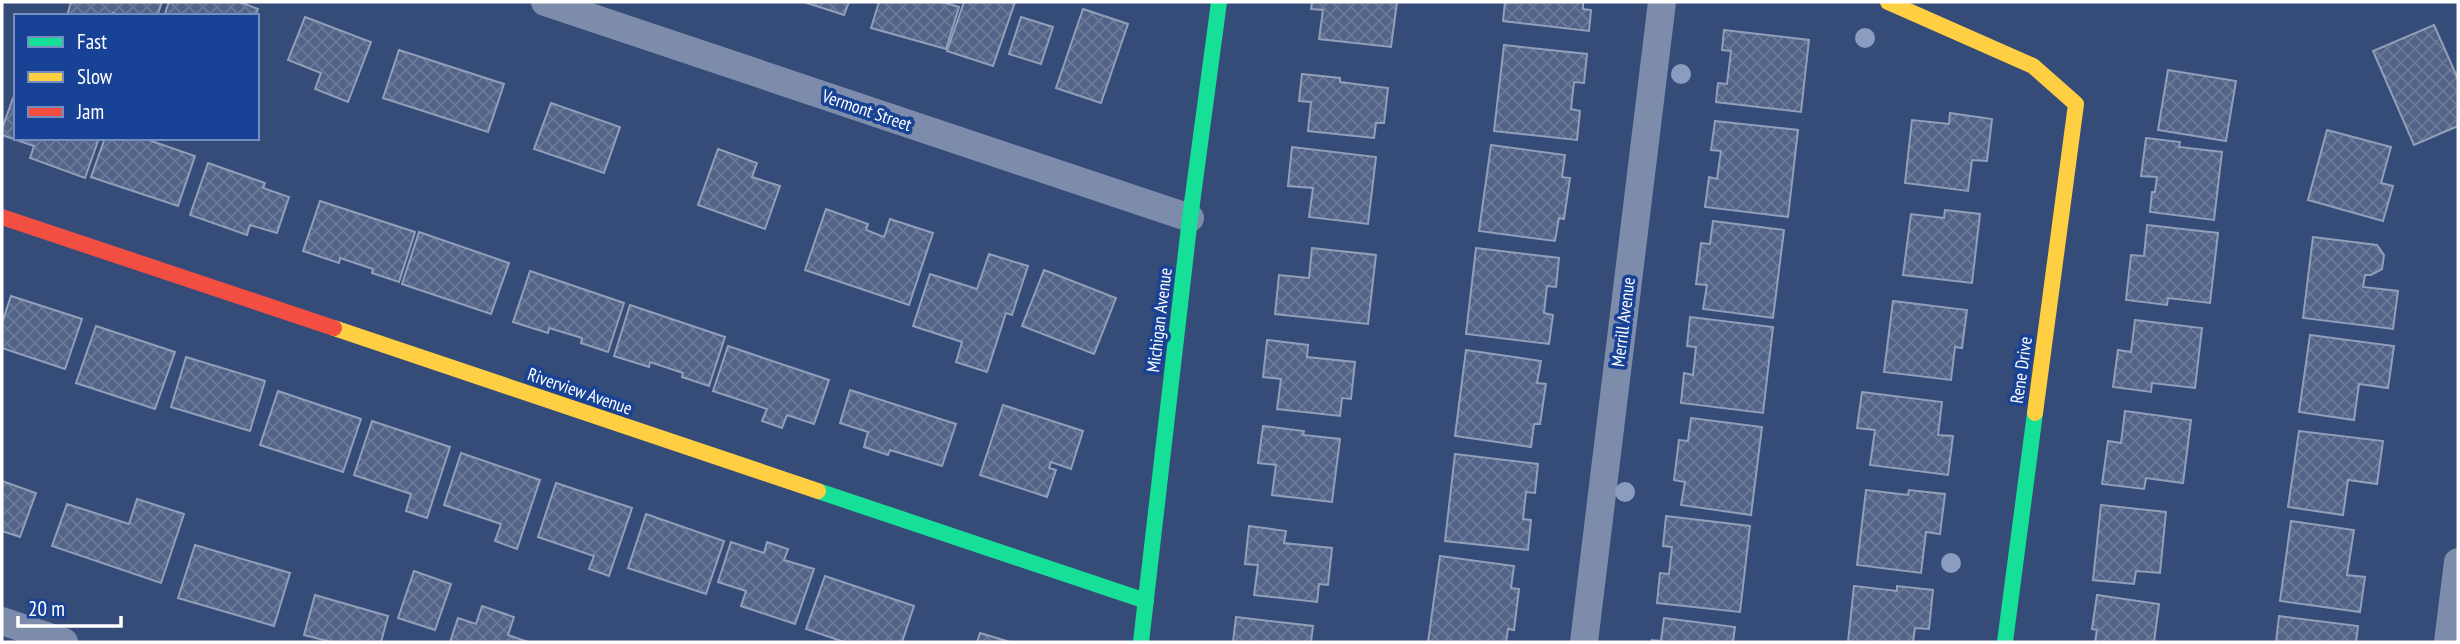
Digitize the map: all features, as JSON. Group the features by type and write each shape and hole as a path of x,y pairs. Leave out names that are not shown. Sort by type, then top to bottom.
{"street":[{"name":"Vermont Street","path":"545,2 1190,218"},
{"name":"Michigan Avenue","path":"1141,642 1190,218 1219,2"},
{"name":"Merrill Avenue","path":"1584,642 1662,2"},
{"name":"Rene Drive","path":"1888,2 2033,66 2076,104 2005,642"},
{"name":"Riverview Avenue","path":"2,218 1146,601"},
{"path":"2448,642 2458,562"},
{"path":"2,621 64,642"}],"building":[{"path":"71,2 162,2 158,14 68,14"},
{"path":"169,2 240,2 258,9 256,14 165,14"},
{"path":"804,2 849,2 844,15"},
{"path":"879,2 942,2 959,7 946,49 871,28"},
{"path":"964,2 1015,2 993,66 947,51"},
{"path":"1312,2 1397,2 1391,47 1319,39 1323,10 1311,9"},
{"path":"1505,2 1583,2 1583,9 1591,10 1589,31 1503,21"},
{"path":"1083,9 1128,24 1101,103 1056,88"},
{"path":"305,17 371,42 348,102 315,89 321,73 288,60"},
{"path":"1021,17 1053,27 1041,64 1009,54"},
{"path":"2434,25 2458,79 2458,126 2414,145 2373,51"},
{"path":"1724,30 1809,40 1801,112 1716,102 1718,83 1727,84 1731,51 1722,50"},
{"path":"1504,45 1587,54 1584,83 1574,82 1571,109 1580,111 1577,140 1494,131"},
{"path":"399,50 504,84 488,132 383,98"},
{"path":"2168,70 2236,81 2226,141 2158,130"},
{"path":"1302,74 1340,78 1340,82 1388,88 1384,123 1376,123 1374,138 1308,131 1311,102 1299,101"},
{"path":"14,98 14,139 2,135"},
{"path":"551,103 620,127 604,173 534,149"},
{"path":"1950,113 1992,119 1987,161 1972,160 1968,191 1905,183 1912,120 1949,124"},
{"path":"1715,121 1798,130 1788,217 1705,207 1709,177 1717,179 1721,151 1711,150"},
{"path":"2327,130 2391,147 2381,183 2393,186 2383,221 2308,200"},
{"path":"2146,138 2180,142 2179,147 2222,152 2214,220 2150,212 2157,177 2141,176"},
{"path":"17,140 98,140 85,178 30,158 34,146"},
{"path":"104,140 149,140 195,156 178,206 91,177"},
{"path":"1491,145 1565,155 1562,177 1570,178 1564,219 1559,218 1555,241 1479,231"},
{"path":"1292,147 1376,157 1368,224 1309,217 1313,188 1288,186"},
{"path":"718,149 757,163 752,177 780,186 765,229 698,205"},
{"path":"208,163 265,183 263,188 289,197 277,233 250,225 247,235 190,215"},
{"path":"320,201 415,232 399,282 372,273 373,269 340,258 339,263 303,251"},
{"path":"826,209 868,224 866,230 884,237 890,219 933,233 909,305 805,270"},
{"path":"1945,210 1980,214 1972,283 1903,275 1911,214 1944,218"},
{"path":"1713,221 1784,230 1773,318 1703,309 1707,285 1696,284 1701,243 1710,244"},
{"path":"2147,225 2218,233 2210,303 2168,298 2167,305 2126,300 2131,255 2144,256"},
{"path":"419,232 509,263 491,314 402,284"},
{"path":"2313,237 2377,245 2384,255 2382,269 2365,275 2363,287 2398,291 2393,329 2303,318"},
{"path":"1312,248 1376,255 1368,324 1275,314 1279,275 1309,278"},
{"path":"1476,248 1559,258 1556,287 1547,286 1544,313 1553,315 1549,344 1466,334"},
{"path":"989,254 1028,266 1012,315 1006,313 987,372 956,362 962,342 913,326 930,274 977,289"},
{"path":"1044,270 1116,298 1094,354 1022,326"},
{"path":"530,271 624,303 608,352 581,343 582,338 549,328 548,333 513,322"},
{"path":"11,296 82,319 65,369 2,348 2,323"},
{"path":"1893,301 1967,310 1962,348 1955,347 1951,380 1884,372"},
{"path":"630,305 725,337 709,386 682,377 683,373 650,362 649,367 614,356"},
{"path":"1690,317 1773,327 1763,413 1681,403 1684,373 1693,375 1696,347 1687,346"},
{"path":"2135,320 2202,328 2195,388 2152,383 2151,392 2113,387 2118,350 2131,352"},
{"path":"96,326 175,352 155,409 76,383"},
{"path":"2310,335 2394,346 2388,388 2359,384 2354,420 2299,412"},
{"path":"1267,340 1308,345 1307,357 1355,362 1351,399 1342,398 1340,416 1277,409 1281,379 1263,377"},
{"path":"728,346 829,380 814,424 787,415 782,428 762,421 767,409 713,391"},
{"path":"1466,350 1541,361 1537,383 1546,384 1540,424 1534,424 1531,447 1455,436"},
{"path":"186,357 265,381 250,431 171,407"},
{"path":"850,390 956,424 942,466 890,450 888,455 864,447 868,432 840,423"},
{"path":"278,391 361,419 343,472 260,445"},
{"path":"1862,392 1942,402 1938,435 1953,436 1948,475 1870,465 1875,430 1857,428"},
{"path":"1003,405 1083,431 1071,469 1051,462 1049,468 1056,470 1047,497 980,475"},
{"path":"2125,411 2191,420 2183,483 2146,478 2144,489 2102,484 2108,441 2121,443"},
{"path":"1691,418 1762,427 1751,515 1681,505 1685,482 1674,480 1679,440 1688,441"},
{"path":"372,421 450,447 427,518 406,511 411,494 354,475"},
{"path":"1263,426 1304,431 1303,435 1340,439 1332,502 1272,495 1276,465 1258,463"},
{"path":"2299,431 2383,441 2377,484 2348,480 2343,515 2288,507"},
{"path":"461,453 540,480 517,549 495,541 501,524 444,505"},
{"path":"1455,454 1538,464 1535,493 1526,492 1523,519 1531,520 1528,550 1445,541"},
{"path":"2,481 36,493 20,537 2,531"},
{"path":"556,483 632,508 609,576 589,569 594,556 538,537"},
{"path":"1866,490 1908,495 1909,490 1945,494 1940,534 1926,532 1921,573 1857,565"},
{"path":"137,499 184,514 161,583 52,546 67,504 129,524"},
{"path":"2101,505 2166,512 2160,573 2136,571 2134,584 2093,580"},
{"path":"646,514 724,541 706,594 628,568"},
{"path":"1666,516 1750,526 1740,612 1657,603 1660,573 1669,574 1672,547 1663,546"},
{"path":"2291,521 2354,530 2347,575 2365,577 2360,612 2280,601"},
{"path":"1249,526 1286,531 1284,543 1332,548 1328,585 1319,584 1317,602 1254,595 1258,565 1245,564"},
{"path":"731,542 764,553 767,542 788,549 784,560 814,569 795,624 741,606 746,591 718,582"},
{"path":"195,545 290,573 274,626 178,598"},
{"path":"1440,556 1514,566 1511,588 1519,589 1514,630 1508,629 1506,642 1428,642"},
{"path":"414,571 451,584 435,630 398,618"},
{"path":"825,576 914,606 902,642 844,642 806,629"},
{"path":"1854,586 1897,591 1897,586 1933,590 1929,629 1915,628 1913,642 1848,642"},
{"path":"315,595 388,616 381,642 331,642 304,635"},
{"path":"2097,595 2159,604 2154,642 2095,642 2097,630 2092,629"},
{"path":"482,606 514,617 508,635 528,642 450,642 458,618 476,624"},
{"path":"2279,616 2358,626 2356,642 2276,642"},
{"path":"1236,617 1313,626 1311,642 1233,642"},
{"path":"1664,618 1735,627 1733,642 1652,642 1661,641"},
{"path":"980,633 1010,642 977,642"}],"traffic: fast":[{"path":"1141,642 1190,218 1219,2"},
{"path":"2005,642 2035,413"},
{"path":"818,491 1146,601"}],"traffic: slow":[{"path":"1888,2 2033,66 2076,104 2035,413"},
{"path":"334,328 818,491"}],"traffic: jam":[{"path":"2,217 334,328"}]}
